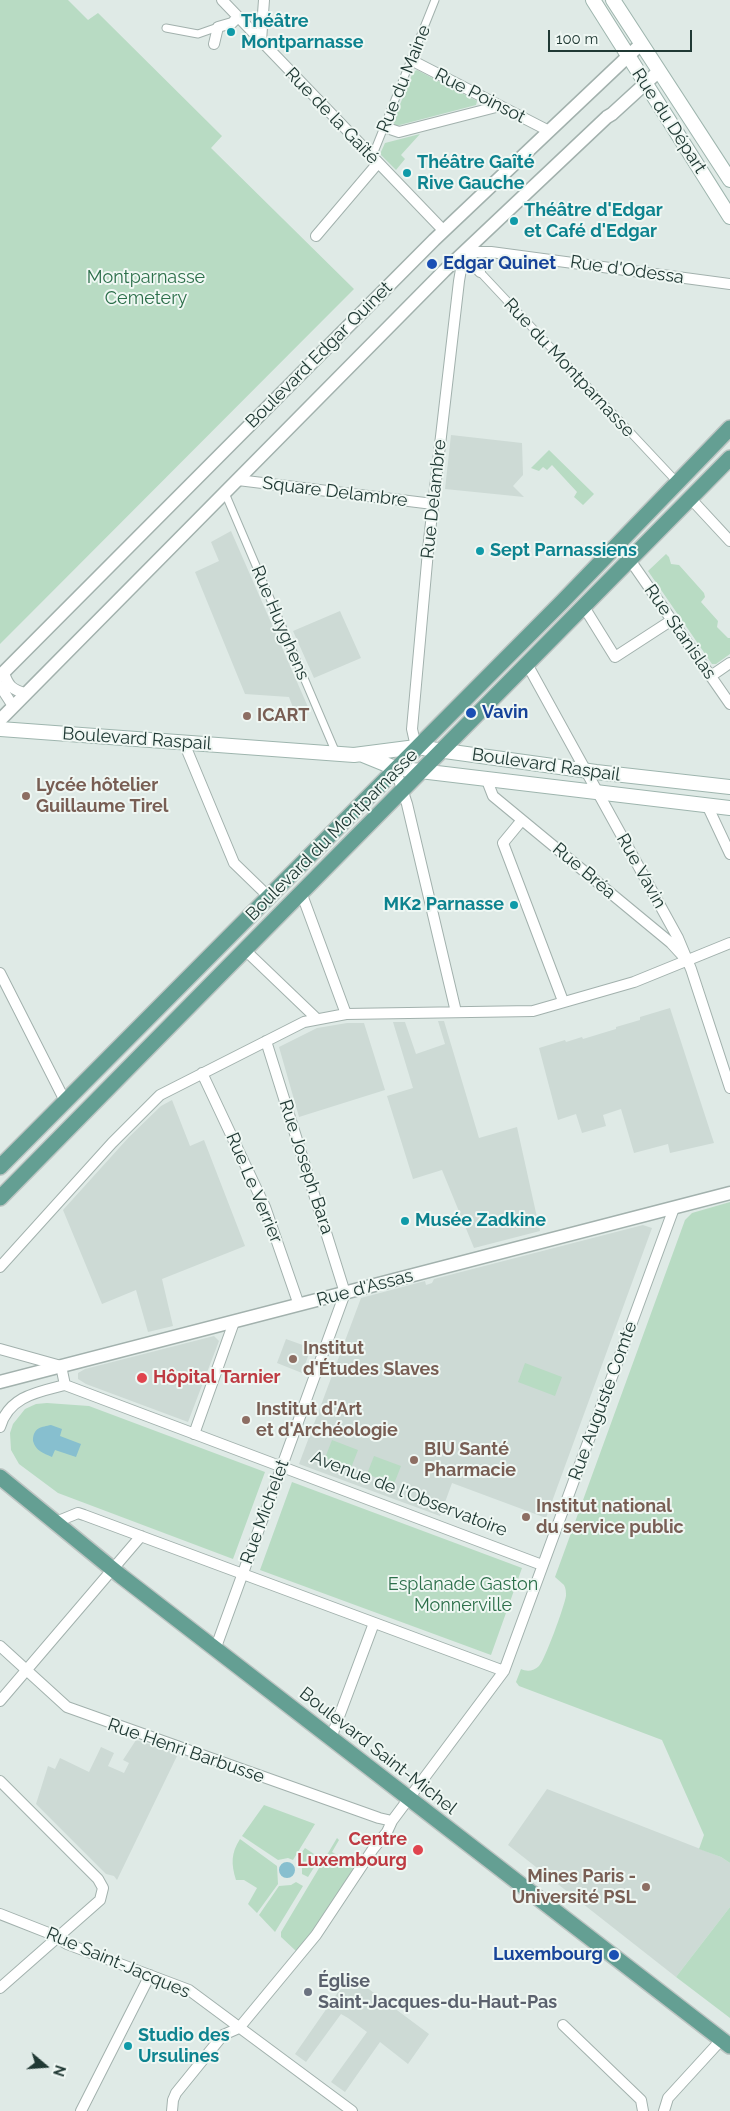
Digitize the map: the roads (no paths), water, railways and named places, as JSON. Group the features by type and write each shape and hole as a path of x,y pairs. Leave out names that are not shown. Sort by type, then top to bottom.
{"main road":[{"name":"Rue du Départ","path":"593,0 730,216"},
{"name":"Rue du Départ","path":"613,0 730,180"},
{"name":"Boulevard du Montparnasse","path":"0,1167 562,602 730,428"},
{"name":"Boulevard du Montparnasse","path":"0,1198 730,458"},
{"path":"677,482 691,499"},
{"name":"Boulevard Raspail","path":"0,729 336,754 363,755 416,747 584,770 730,787"},
{"name":"Boulevard Raspail","path":"363,755 395,768 730,808"},
{"name":"Boulevard Saint-Michel","path":"2,1476 114,1569 409,1799 726,2042"}],"street":[{"name":"Rue de la Gaîté","path":"222,0 444,230"},
{"path":"261,42 264,0"},
{"name":"Rue du Maine","path":"375,160 384,127 435,0"},
{"path":"166,28 198,34 232,23 238,17"},
{"path":"214,44 218,27"},
{"name":"Boulevard Edgar Quinet","path":"25,694 10,687 2,675 444,230 627,56 642,44"},
{"name":"Rue Poinsot","path":"412,60 549,132"},
{"name":"Boulevard Edgar Quinet","path":"0,720 464,252 659,71"},
{"path":"384,127 399,132 500,106"},
{"path":"316,236 375,160"},
{"name":"Rue du Montparnasse","path":"464,252 480,272 677,482"},
{"name":"Rue d'Odessa","path":"464,252 491,252 730,284"},
{"name":"Rue Delambre","path":"416,747 412,729 433,504 464,252"},
{"name":"Square Delambre","path":"238,480 433,504"},
{"name":"Rue Huyghens","path":"225,492 336,754"},
{"path":"691,499 730,541"},
{"name":"Rue Stanislas","path":"630,560 730,704"},
{"path":"584,607 615,656 672,620"},
{"path":"711,676 730,663"},
{"name":"Rue Vavin","path":"527,664 678,938 688,961 730,1088"},
{"path":"0,686 13,706"},
{"path":"184,743 234,862 268,896"},
{"path":"395,768 404,790 456,1012"},
{"name":"Rue Bréa","path":"486,778 493,796 671,943 688,961"},
{"path":"708,805 730,854"},
{"path":"522,820 503,843 563,1001"},
{"path":"301,892 346,1014"},
{"path":"0,1267 112,1143 160,1095 304,1022 316,1018 346,1014 533,1011 634,982 730,943"},
{"path":"245,950 316,1018"},
{"path":"0,973 66,1101"},
{"name":"Rue Joseph Bara","path":"266,1041 345,1293"},
{"name":"Rue Le Verrier","path":"202,1073 265,1207 300,1305"},
{"name":"Rue d'Assas","path":"0,1382 730,1193"},
{"name":"Rue Auguste Comte","path":"172,2111 174,2097 223,2035 238,2028 313,1940 372,1849 387,1832 392,1820 504,1671 674,1208"},
{"name":"Rue Michelet","path":"216,1647 345,1293"},
{"path":"194,1434 234,1322"},
{"path":"0,1349 61,1366 65,1385 28,1395 19,1400 6,1413 0,1427"},
{"name":"Avenue de l'Observatoire","path":"65,1385 542,1565"},
{"path":"56,1522 78,1513 504,1671"},
{"path":"0,1701 141,1536"},
{"path":"331,1738 374,1623"},
{"name":"Rue Henri Barbusse","path":"0,1646 67,1707 379,1818 392,1820"},
{"path":"0,1781 98,1879 103,1888 100,1900 0,1988"},
{"name":"Rue Saint-Jacques","path":"0,1914 58,1938 67,1944 190,1990 238,2028 352,2111"},
{"path":"81,2111 150,1975"},
{"path":"563,2026 641,2100 643,2111"},
{"path":"664,2111 668,2098 726,2042"}],"water":[{"path":"51,1425 62,1429 60,1436 81,1444 76,1457 55,1450 52,1457 36,1447 33,1436 36,1430"},
{"path":"287,1862 293,1864 295,1870 293,1876 287,1878 281,1876 279,1870 281,1864"}],"place":[{"name":"Théâtre Montparnasse","path":"231,32"},
{"name":"Théâtre Gaîté Rive Gauche","path":"407,173"},
{"name":"Théâtre d'Edgar et Café d'Edgar","path":"514,221"},
{"name":"Edgar Quinet","path":"432,264"},
{"name":"Sept Parnassiens","path":"480,551"},
{"name":"Vavin","path":"471,713"},
{"name":"ICART","path":"247,716"},
{"name":"Lycée hôtelier Guillaume Tirel","path":"26,796"},
{"name":"MK2 Parnasse","path":"514,905"},
{"name":"Musée Zadkine","path":"405,1221"},
{"name":"Institut d'Études Slaves","path":"293,1359"},
{"name":"Hôpital Tarnier","path":"142,1378"},
{"name":"Institut d'Art et d'Archéologie","path":"246,1420"},
{"name":"BIU Santé Pharmacie","path":"414,1460"},
{"name":"Institut national du service public","path":"526,1517"},
{"name":"Centre Luxembourg","path":"418,1850"},
{"name":"Mines Paris - Université PSL","path":"646,1887"},
{"name":"Luxembourg","path":"614,1955"},
{"name":"Église Saint-Jacques-du-Haut-Pas","path":"308,1992"},
{"name":"Studio des Ursulines","path":"128,2046"}],"park label":[{"name":"Montparnasse Cemetery","path":"146,288"},
{"name":"Esplanade Gaston Monnerville","path":"463,1595"}]}
